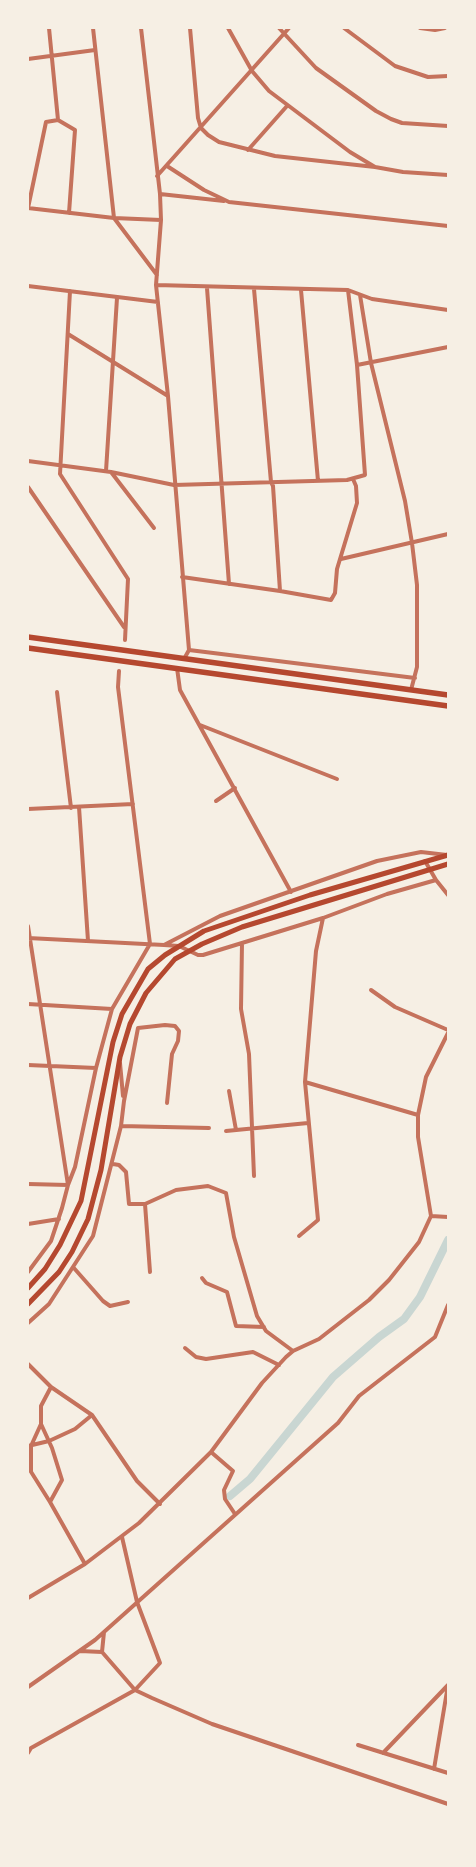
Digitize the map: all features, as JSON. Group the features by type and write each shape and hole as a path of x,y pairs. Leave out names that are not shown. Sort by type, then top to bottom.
{"main road":[{"path":"30,636 448,695"},
{"path":"28,648 448,706"},
{"path":"28,1288 45,1269 60,1245 81,1201 106,1073 122,1014 148,969 179,946 204,931 236,918 448,855"},
{"path":"28,1304 59,1272 72,1252 88,1219 101,1170 120,1058 130,1024 146,993 175,959 207,941 242,927 448,864"}],"street":[{"path":"49,28 58,120"},
{"path":"93,28 114,218 157,275"},
{"path":"140,28 160,194 160,249 156,284 168,396 189,650 184,659"},
{"path":"190,28 198,118 201,128 219,142 298,160 376,167 402,172 448,175"},
{"path":"228,28 252,71 269,90 287,106 350,152 376,167"},
{"path":"279,28 316,68 391,120 412,124 448,126"},
{"path":"157,176 289,28"},
{"path":"344,28 395,66 428,77 448,76"},
{"path":"420,28 436,30 445,28"},
{"path":"28,59 95,50"},
{"path":"248,150 287,106"},
{"path":"69,213 75,130 58,120 46,122 28,208 69,213 114,218 161,220"},
{"path":"167,166 204,190 229,202"},
{"path":"160,194 448,226"},
{"path":"156,284 207,288 348,290 372,299 448,310"},
{"path":"28,286 158,302"},
{"path":"207,288 229,584"},
{"path":"254,289 271,482 273,486 280,590"},
{"path":"301,290 318,481"},
{"path":"28,461 109,472 174,485 221,482 318,481 353,479 365,475 358,365 348,290"},
{"path":"70,291 60,474 128,579 124,627 125,640"},
{"path":"360,295 371,363 405,501 418,585 416,666 411,690"},
{"path":"117,298 112,361 109,472 154,528"},
{"path":"68,334 168,396"},
{"path":"358,365 448,347"},
{"path":"182,578 280,590 332,600 335,593 337,569 342,560 357,503 356,486 353,479"},
{"path":"28,487 124,627"},
{"path":"342,560 448,534"},
{"path":"189,650 415,678"},
{"path":"177,668 180,690 291,892"},
{"path":"28,1272 51,1240 59,1219 75,1167 96,1068 112,1009 150,944 118,687 119,671"},
{"path":"57,692 71,808"},
{"path":"200,725 337,779"},
{"path":"216,801 235,788"},
{"path":"28,810 133,804"},
{"path":"79,807 88,941"},
{"path":"164,945 220,916 377,861 420,852 448,855"},
{"path":"426,860 429,870 448,895"},
{"path":"28,938 179,946 203,954 324,918 387,894 436,880"},
{"path":"299,1236 318,1220 305,1082 316,951 324,918"},
{"path":"28,926 28,938 41,1005 68,1185"},
{"path":"242,943 241,1009 249,1054 254,1128 254,1176"},
{"path":"28,1598 85,1564 160,1504 211,1452 262,1383 279,1365 293,1351 319,1339 380,1290 419,1242 431,1216 418,1137 418,1115 426,1077 448,1031 395,1007 371,990"},
{"path":"28,1004 112,1009"},
{"path":"28,1323 49,1304 93,1236 113,1164 138,1028 165,1025 175,1026 179,1031 178,1041 172,1054 167,1103"},
{"path":"120,1058 124,1101"},
{"path":"28,1065 96,1068"},
{"path":"305,1082 418,1115"},
{"path":"229,1091 236,1130"},
{"path":"226,1131 308,1123"},
{"path":"121,1126 209,1128"},
{"path":"113,1164 119,1164 126,1172 129,1204 145,1204 176,1190 208,1186 226,1193 234,1237 257,1316 264,1327 293,1351"},
{"path":"28,1184 68,1185"},
{"path":"145,1204 150,1272"},
{"path":"431,1216 448,1217"},
{"path":"28,1224 59,1219"},
{"path":"73,1267 103,1301 110,1306 128,1302"},
{"path":"202,1278 206,1283 227,1292 236,1326 264,1327"},
{"path":"28,1687 104,1632 338,1423 358,1396 435,1337 448,1304"},
{"path":"185,1348 196,1357 206,1359 253,1352 279,1365"},
{"path":"28,1364 51,1386 92,1415 137,1481 160,1504"},
{"path":"50,1502 62,1480 49,1441 41,1424 41,1406 51,1386"},
{"path":"29,1446 49,1441 75,1429 92,1415"},
{"path":"31,1471 29,1446 41,1424"},
{"path":"211,1452 233,1471 224,1490 225,1499 235,1514"},
{"path":"28,1467 85,1564"},
{"path":"28,1753 31,1748 135,1690 160,1663 137,1602 122,1536"},
{"path":"102,1652 104,1632"},
{"path":"80,1651 102,1652 135,1690 212,1724 448,1804"},
{"path":"383,1753 448,1685"},
{"path":"434,1769 448,1685"},
{"path":"358,1745 448,1774"}],"waterway":[{"path":"230,1496 250,1479 333,1377 379,1337 404,1319 420,1297 448,1240"}]}
